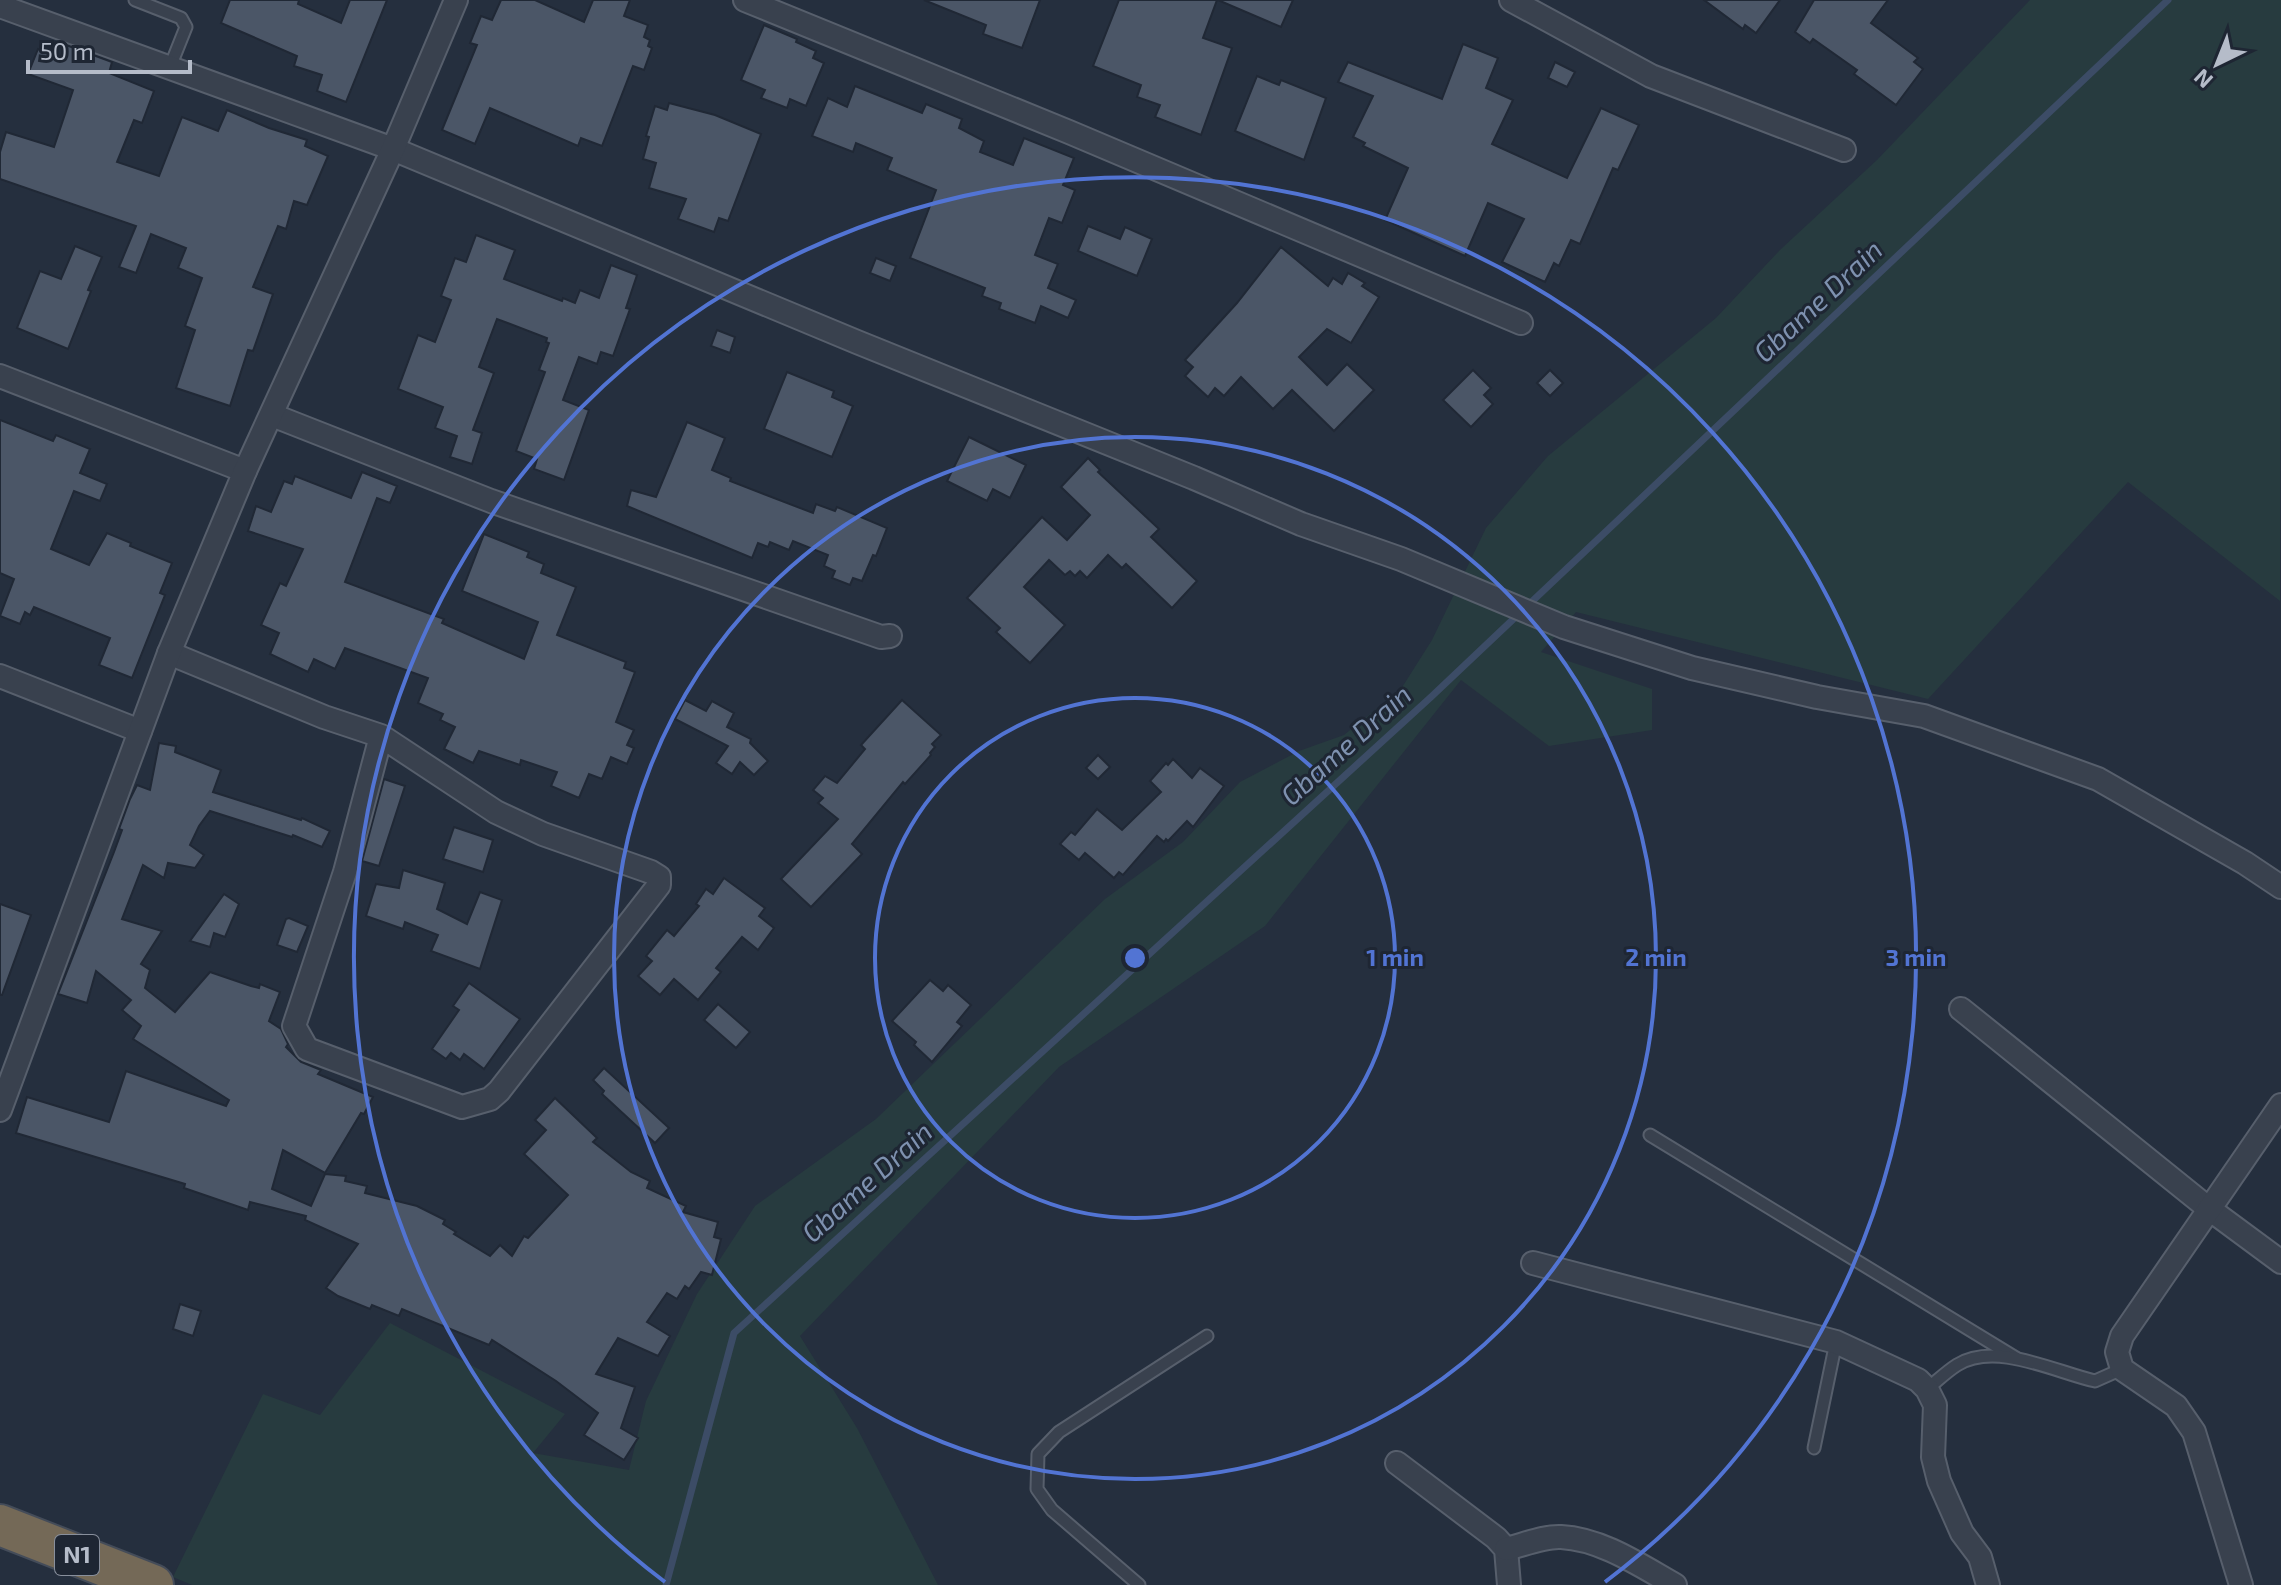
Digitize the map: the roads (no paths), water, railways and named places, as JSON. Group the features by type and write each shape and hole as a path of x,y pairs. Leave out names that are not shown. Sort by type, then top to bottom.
{"highway":[{"name":"N1","path":"0,1525 153,1585"}],"street":[{"path":"0,1110 169,653 245,471 393,149 456,0"},
{"path":"745,0 1069,132 1521,323"},
{"path":"1511,0 1651,76 1844,150"},
{"path":"0,6 393,149 1301,524 1401,559 1564,627 1692,668 1817,697 1924,716 2098,779 2281,887"},
{"path":"0,376 245,471"},
{"path":"272,415 491,501 611,544 881,637 890,636"},
{"path":"169,653 324,717 381,736 496,812 543,834 659,877 659,885 499,1091 490,1099 462,1107 307,1049 294,1026 345,872 381,736"},
{"path":"0,676 140,731"},
{"path":"1961,1009 2208,1208 2281,1262"},
{"path":"2241,1585 2194,1432 2176,1406 2122,1369 2117,1352 2122,1336 2281,1105"},
{"path":"1533,1263 1836,1342 1918,1380 1935,1405 1933,1457 1939,1481 1962,1533 1980,1557 1988,1585"},
{"path":"1397,1463 1496,1538 1506,1549 1509,1585"},
{"path":"1506,1549 1559,1537 1587,1541 1629,1559 1675,1585"}],"lane":[{"path":"135,0 181,18 186,27 170,67"},
{"path":"1650,1135 2016,1358"},
{"path":"1139,1585 1052,1510 1037,1489 1038,1454 1059,1432 1207,1336"},
{"path":"1814,1448 1836,1342"},
{"path":"1927,1389 1958,1364 1978,1357 2016,1358 2095,1381 2122,1369"}],"waterway":[{"name":"Gbame Drain","path":"666,1585 734,1333 1431,697 2168,0"}]}
